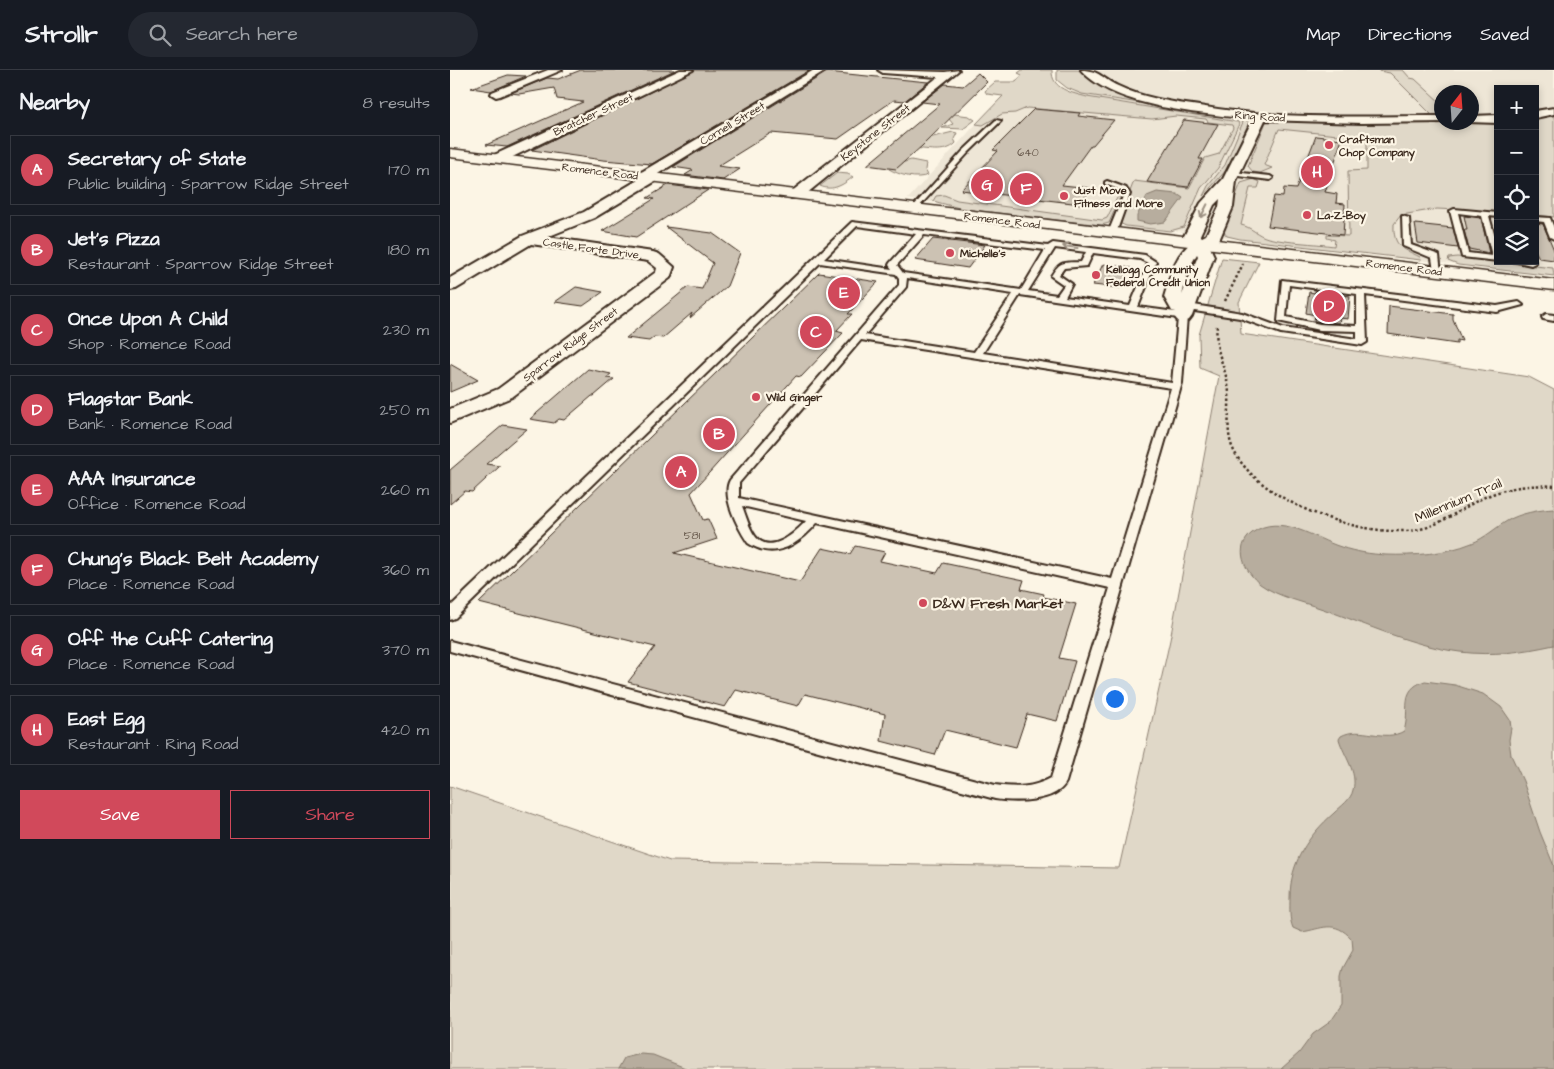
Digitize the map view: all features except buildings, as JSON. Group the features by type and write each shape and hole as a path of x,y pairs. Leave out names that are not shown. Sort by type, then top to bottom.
{"street":[{"path":"496,94 557,70"},
{"name":"Bratcher Street","path":"498,159 688,70"},
{"name":"Cornell Street","path":"450,284 528,239 589,215 644,177 821,70"},
{"path":"883,70 951,73"},
{"name":"Ring Road","path":"1086,70 1095,78 1113,88 1152,100 1195,109 1260,116 1434,120"},
{"name":"Keystone Street","path":"796,195 951,73"},
{"path":"1539,115 1554,111"},
{"path":"1186,311 1206,256 1200,243 1212,238 1228,202 1231,178 1260,116"},
{"path":"1479,120 1494,119"},
{"name":"Romence Road","path":"450,153 1554,285"},
{"name":"Castle Forte Drive","path":"528,239 653,257"},
{"name":"Sparrow Ridge Street","path":"450,417 505,393 664,274 666,267 653,257"}],"lane":[{"path":"914,209 919,201 976,140 998,121"},
{"path":"1231,178 1270,178"},
{"path":"1107,183 1124,189 1127,194 1112,233"},
{"path":"1494,215 1454,211 1465,255 1494,259"},
{"path":"1485,214 1494,245"},
{"path":"1405,218 1407,246 1436,257 1438,271"},
{"path":"1550,220 1554,237"},
{"path":"450,615 855,224 1050,248"},
{"path":"814,519 794,541 786,546 775,548 763,546 752,540 734,501 731,489 734,482 903,285 900,274 893,265 922,232"},
{"path":"977,355 1053,245 1142,257 1152,262 1133,309"},
{"path":"1060,298 1071,282 1055,276 1061,266 1082,267 1091,250"},
{"path":"818,260 1133,309 1220,312 1242,316 1281,330 1362,342 1361,292"},
{"path":"1362,326 1320,327 1281,319 1284,282 1497,309 1519,306"},
{"path":"450,646 995,792 1020,796 1043,791 1058,782 1117,585 1176,386 1186,311"},
{"path":"1281,313 1314,317"},
{"path":"1339,321 1362,326"},
{"path":"858,337 1176,386"},
{"path":"734,501 1117,585"}],"path":[{"name":"Millennium Trail","path":"1244,261 1240,274 1220,312 1217,325 1216,347 1218,360 1227,380 1229,439 1234,451 1244,465 1259,480 1315,515 1357,527 1380,531 1416,530 1445,519 1483,497 1496,492 1528,486 1554,486"}],"shaded area":[{"path":"1022,70 1052,70 1055,82 1059,86 1069,92 1087,97 1238,122 1239,124 1218,168 1201,188 1184,227 1170,231 1126,226 1119,223 1119,220 1134,181 1189,188 1205,158 1219,154 1233,128 1232,125 1208,122 1206,119 1176,116 1152,119 1027,108 1015,113 1002,114 983,125 976,124 1003,96 987,94 985,91 995,82 1016,82 1022,75 1018,73"},
{"path":"1057,70 1082,70 1092,79 1116,91 1237,116 1245,118 1249,122 1229,167 1203,196 1208,186 1225,165 1243,122 1234,118 1082,94 1067,88 1057,80"},
{"path":"1073,70 1554,70 1554,276 908,199 987,112 1095,87"},
{"path":"1403,70 1410,78 1415,79 1434,97 1434,116 1426,115 1431,114 1390,73 1379,71"},
{"path":"954,114 969,116 975,120 963,129 942,128 953,124 949,119"},
{"path":"1554,114 1554,217 1539,215 1539,117"},
{"path":"1275,119 1434,121 1434,130 1479,130 1479,121 1494,121 1494,212 1437,209 1401,215 1394,224 1395,238 1400,246 1420,257 1421,260 1227,236 1222,230 1241,183 1254,179 1260,182 1258,188 1250,188 1241,225 1268,238 1293,242 1334,246 1335,240 1327,238 1327,235 1349,236 1348,171 1367,170 1367,138 1279,129 1264,165 1272,168 1260,173 1253,172 1248,166 1266,122"},
{"path":"953,132 957,133 954,139 956,143 946,149 910,148 929,138"},
{"path":"911,160 926,163 925,170 928,175 919,177 908,176 889,169 889,167"},
{"path":"837,173 848,174 853,177 834,188 820,186"},
{"path":"1121,190 1123,191 1109,223 1101,225 963,209 933,201 936,196 944,195 957,200 1102,220 1107,218"},
{"path":"1157,192 1177,194 1183,198 1165,222 1150,224 1137,221 1137,216 1147,196"},
{"path":"1457,257 1494,261 1494,265 1527,265 1553,268 1554,276 1458,265 1448,261 1449,258"},
{"path":"1222,258 1259,262 1239,302 1241,334 1529,377 1554,390 1554,1069 450,1069 450,786 670,861 1119,868 1170,640 1219,376 1200,368 1199,335"},
{"path":"1554,509 1554,645 1530,650 1507,653 1472,653 1442,649 1408,640 1267,589 1250,573 1243,560 1243,546 1246,539 1263,527 1274,525 1297,529 1341,547 1358,551 1386,555 1418,555 1462,547 1518,516"},
{"path":"1425,681 1455,685 1483,694 1501,707 1510,720 1509,740 1511,755 1523,781 1540,832 1554,866 1554,1069 1281,1069 1299,1053 1313,1034 1330,1022 1341,1006 1341,976 1343,968 1353,950 1352,939 1346,933 1334,927 1302,932 1293,928 1290,913 1293,873 1302,851 1316,831 1352,794 1354,777 1339,739 1341,736 1356,732 1389,735 1404,731 1408,695 1417,685"},
{"path":"641,1054 653,1055 688,1069 618,1069 624,1058"}],"place":[{"name":"Craftsman Chop Company","path":"1329,145"},
{"name":"East Egg","path":"1317,172"},
{"name":"Off the Cuff Catering","path":"987,185"},
{"name":"Chung's Black Belt Academy","path":"1026,189"},
{"name":"Just Move Fitness and More","path":"1064,196"},
{"name":"La-Z-Boy","path":"1307,215"},
{"name":"Michelle's","path":"950,253"},
{"name":"Kellogg Community Federal Credit Union","path":"1096,275"},
{"name":"AAA Insurance","path":"844,293"},
{"name":"Flagstar Bank","path":"1329,306"},
{"name":"Once Upon A Child","path":"816,332"},
{"name":"Wild Ginger","path":"756,397"},
{"name":"Jet's Pizza","path":"719,434"},
{"name":"Secretary of State","path":"681,472"},
{"name":"D&W Fresh Market","path":"923,603"}]}
